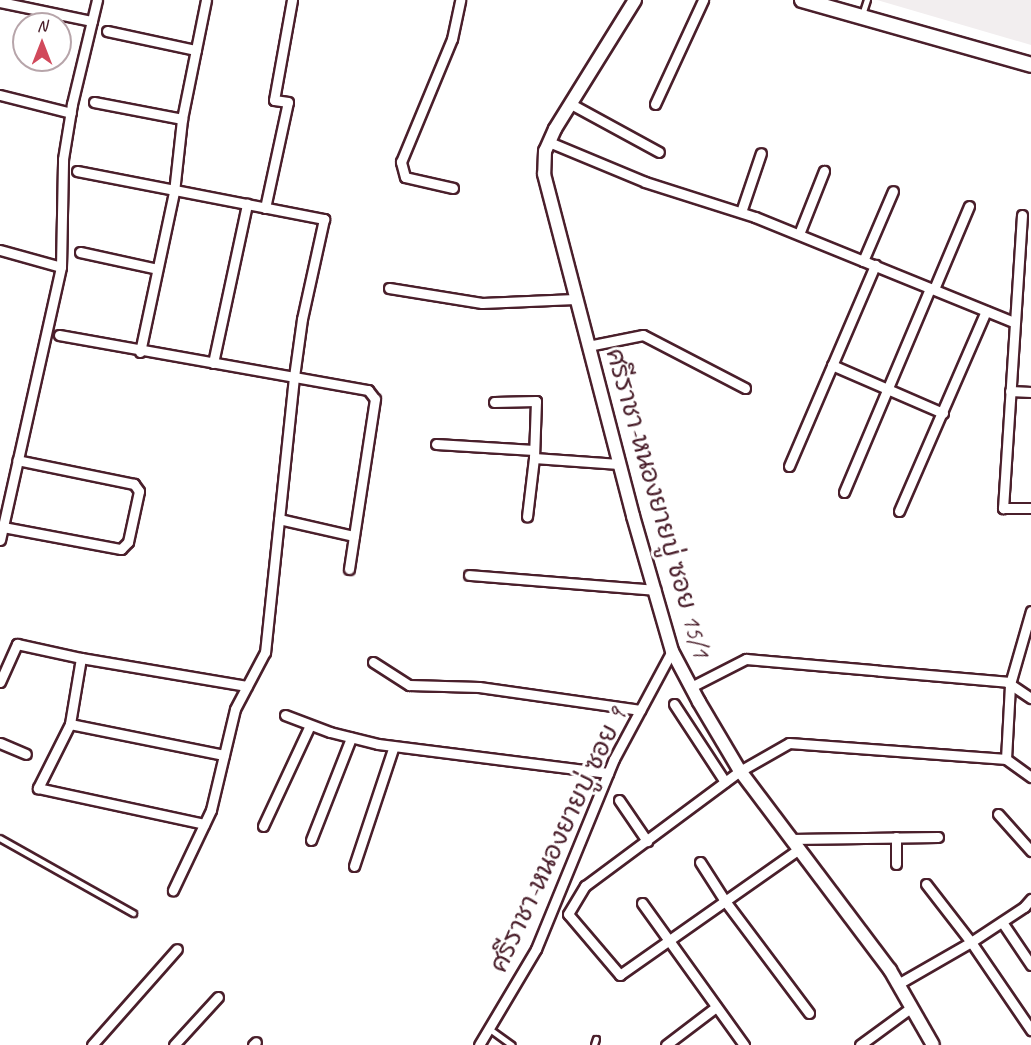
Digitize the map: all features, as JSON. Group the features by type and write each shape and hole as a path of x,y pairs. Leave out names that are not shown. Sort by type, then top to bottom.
{"main road":[{"path":"802,0 844,9 861,17 1031,65"}],"street":[{"path":"0,540 61,267 63,159 97,0"},
{"path":"140,352 174,192 182,119 206,0"},
{"path":"266,208 288,102 274,100 292,0"},
{"path":"453,188 405,177 401,162 452,39 460,0"},
{"name":"ศรีราชา-หนองยายบู่ ซอย 15/1","path":"635,0 549,142 545,152 544,174 619,464 672,651 740,771 898,984 933,1045"},
{"path":"655,104 704,0"},
{"path":"0,2 92,21"},
{"path":"106,31 196,50"},
{"path":"0,95 71,113"},
{"path":"94,102 182,119"},
{"path":"571,104 659,152"},
{"path":"549,142 645,182 741,212 799,234 1014,322"},
{"path":"741,212 761,153"},
{"path":"77,171 174,192 324,219 302,319 294,377 265,652 235,709 211,810 173,890"},
{"path":"799,234 824,171"},
{"path":"863,261 893,191"},
{"path":"213,363 246,204"},
{"path":"844,492 969,207"},
{"path":"1022,215 1003,508 1031,508"},
{"path":"0,250 61,267"},
{"path":"80,252 157,269"},
{"path":"789,466 874,265"},
{"path":"388,288 482,303 575,298"},
{"path":"899,511 986,311"},
{"path":"59,335 140,352 368,390 375,399 349,569"},
{"path":"588,346 643,335 745,388"},
{"path":"832,365 943,413"},
{"path":"1010,391 1031,392"},
{"path":"494,402 536,401 534,454 527,517"},
{"path":"436,444 619,464"},
{"path":"3,527 122,549 128,542 139,491 134,484 17,460"},
{"path":"279,519 354,536"},
{"path":"469,575 655,590"},
{"path":"1006,759 1010,684 1031,611"},
{"path":"0,682 17,644 81,658 247,686"},
{"name":"ศรีราชา-หนองยายบู่ ซอย 9","path":"479,1045 536,949 608,773 672,651"},
{"path":"81,658 70,724 38,788 204,824"},
{"path":"691,687 746,659 1010,684 1031,698"},
{"path":"374,662 409,685 479,687 640,710"},
{"path":"674,704 724,782"},
{"path":"285,716 351,738 394,746 608,773"},
{"path":"70,724 224,755"},
{"path":"263,826 310,725"},
{"path":"311,840 351,738"},
{"path":"0,743 26,754"},
{"path":"799,849 620,975 568,914 585,886 724,782 789,743 1006,759 1031,777"},
{"path":"354,866 394,746"},
{"path":"619,800 647,841"},
{"path":"998,814 1031,851"},
{"path":"896,837 896,864"},
{"path":"791,839 938,837"},
{"path":"700,862 725,901 809,1012"},
{"path":"926,884 971,942 1031,1030"},
{"path":"898,984 971,942 1024,907 1031,899"},
{"path":"642,903 744,1045"},
{"path":"1002,922 1031,965"},
{"path":"92,1045 177,949"},
{"path":"174,1045 218,998"},
{"path":"860,1045 912,1006"},
{"path":"666,1045 716,1007"}],"lane":[{"path":"861,17 867,0"},
{"path":"0,838 133,913"},
{"path":"490,1029 512,1045"},
{"path":"594,1045 596,1039"}],"shaded area":[{"path":"877,0 1031,0 1031,45"}]}
